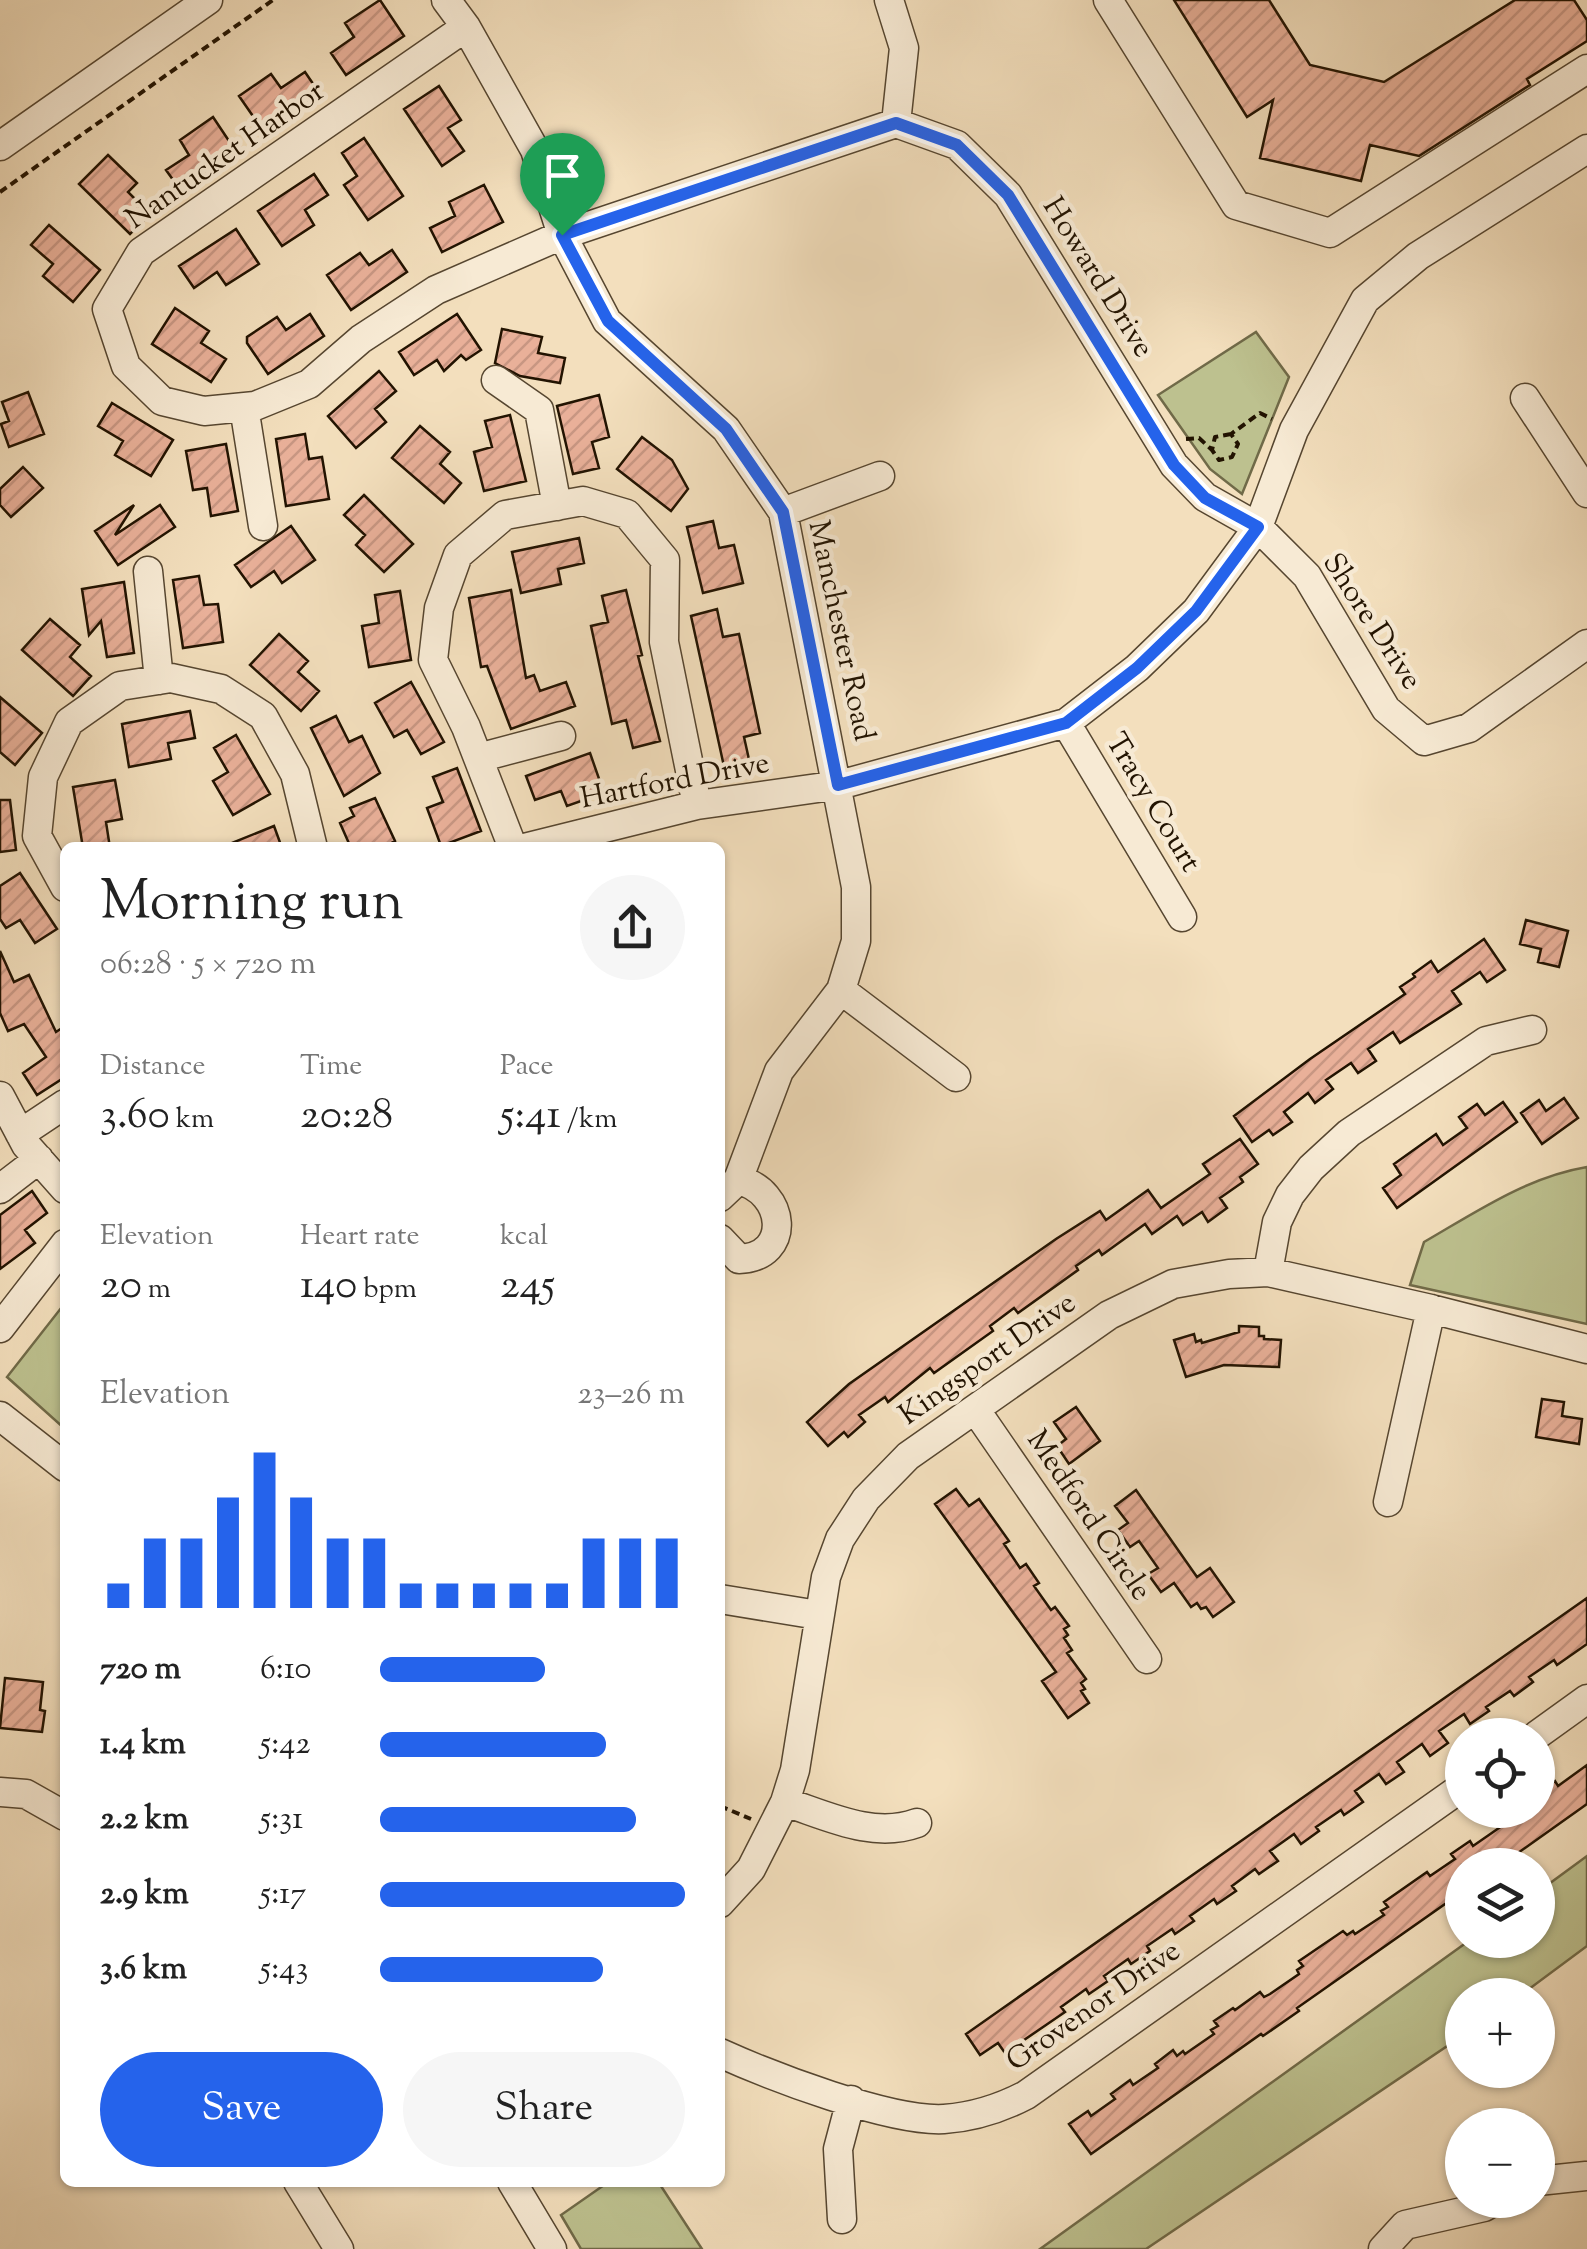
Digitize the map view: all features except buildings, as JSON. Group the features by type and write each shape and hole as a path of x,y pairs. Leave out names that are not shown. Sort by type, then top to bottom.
{"street":[{"path":"0,146 208,0"},
{"name":"Manchester Road","path":"446,0 466,27 535,150 562,235 608,321 726,429 783,512 856,887 856,941 841,990"},
{"path":"562,235 896,123 904,48 889,0"},
{"path":"1108,0 1236,205 1330,233 1587,69"},
{"name":"Nantucket Harbor","path":"466,27 141,252 106,309 126,366 162,400 204,410 255,406 309,384 361,339 436,290 562,235"},
{"name":"Howard Drive","path":"896,123 957,145 1008,195 1174,465 1205,498 1258,527"},
{"path":"1066,723 1137,668 1196,611 1258,527 1294,430 1365,300 1418,256 1587,149"},
{"path":"496,380 539,410 556,506"},
{"path":"1525,398 1587,492"},
{"path":"244,408 263,526"},
{"path":"783,512 880,476"},
{"path":"511,842 433,660 440,608 458,555 506,516 556,506 583,501 627,514 665,560 664,642 697,805"},
{"name":"Shore Drive","path":"1258,527 1307,576 1386,709 1424,741 1469,728 1587,644"},
{"path":"148,571 159,680"},
{"path":"60,878 37,836 43,778 69,722 120,686 171,678 221,689 263,716 295,774 312,842"},
{"name":"Hartford Drive","path":"548,842 697,805 838,785 1066,723"},
{"name":"Tracy Court","path":"1066,723 1182,917"},
{"path":"478,758 561,736"},
{"path":"729,1188 779,1071 841,990 956,1077"},
{"path":"1268,1272 1277,1222 1290,1195 1311,1168 1349,1133 1486,1041 1532,1030"},
{"path":"0,1096 20,1134 60,1182"},
{"path":"20,1134 60,1107"},
{"path":"0,1189 39,1159"},
{"path":"725,1246 738,1259 752,1258 766,1250 774,1239 776,1223 766,1192 754,1184 729,1188"},
{"path":"0,1328 60,1250"},
{"name":"Kingsport Drive","path":"725,1898 752,1869 785,1802 801,1738 826,1577 840,1539 866,1499 908,1456 1109,1315 1173,1284 1268,1272 1587,1349"},
{"path":"1388,1502 1431,1309"},
{"name":"Medford Circle","path":"975,1409 1146,1659"},
{"path":"0,1416 60,1464"},
{"path":"725,1600 818,1615"},
{"path":"1555,1722 1587,1700"},
{"path":"0,1792 26,1794 60,1813"},
{"name":"Grovenor Drive","path":"725,2055 877,2109 942,2119 985,2112 1013,2102 1445,1799"},
{"path":"785,1802 864,1828 898,1830 917,1823"},
{"path":"842,2220 838,2149 850,2100"},
{"path":"1555,2179 1587,2176"},
{"path":"303,2187 339,2249"},
{"path":"515,2187 552,2249"},
{"path":"1383,2249 1405,2225 1445,2216"}],"path":[{"path":"0,192 273,0"},
{"path":"1212,450 1215,437 1231,434 1260,414 1272,419"},
{"path":"1184,439 1199,438 1219,460 1232,457 1238,444 1231,434"},
{"path":"725,1808 751,1818"}],"green space":[{"path":"1256,332 1289,377 1242,494 1210,469 1158,395"},
{"path":"1587,1167 1587,1324 1410,1285 1424,1242 1523,1187"},
{"path":"60,1309 60,1425 7,1377"},
{"path":"1587,1856 1587,1946 1544,1978 1445,1978 1445,2047 1146,2249 1040,2249 1445,1958 1555,1958 1555,1880"},
{"path":"601,2187 662,2187 702,2249 581,2249 561,2215"}],"route":[{"path":"896,123 957,145 1008,195 1174,465 1205,498 1258,527 1196,611 1137,668 1066,723 838,785 783,512 726,429 608,321 562,235 896,123"}]}
